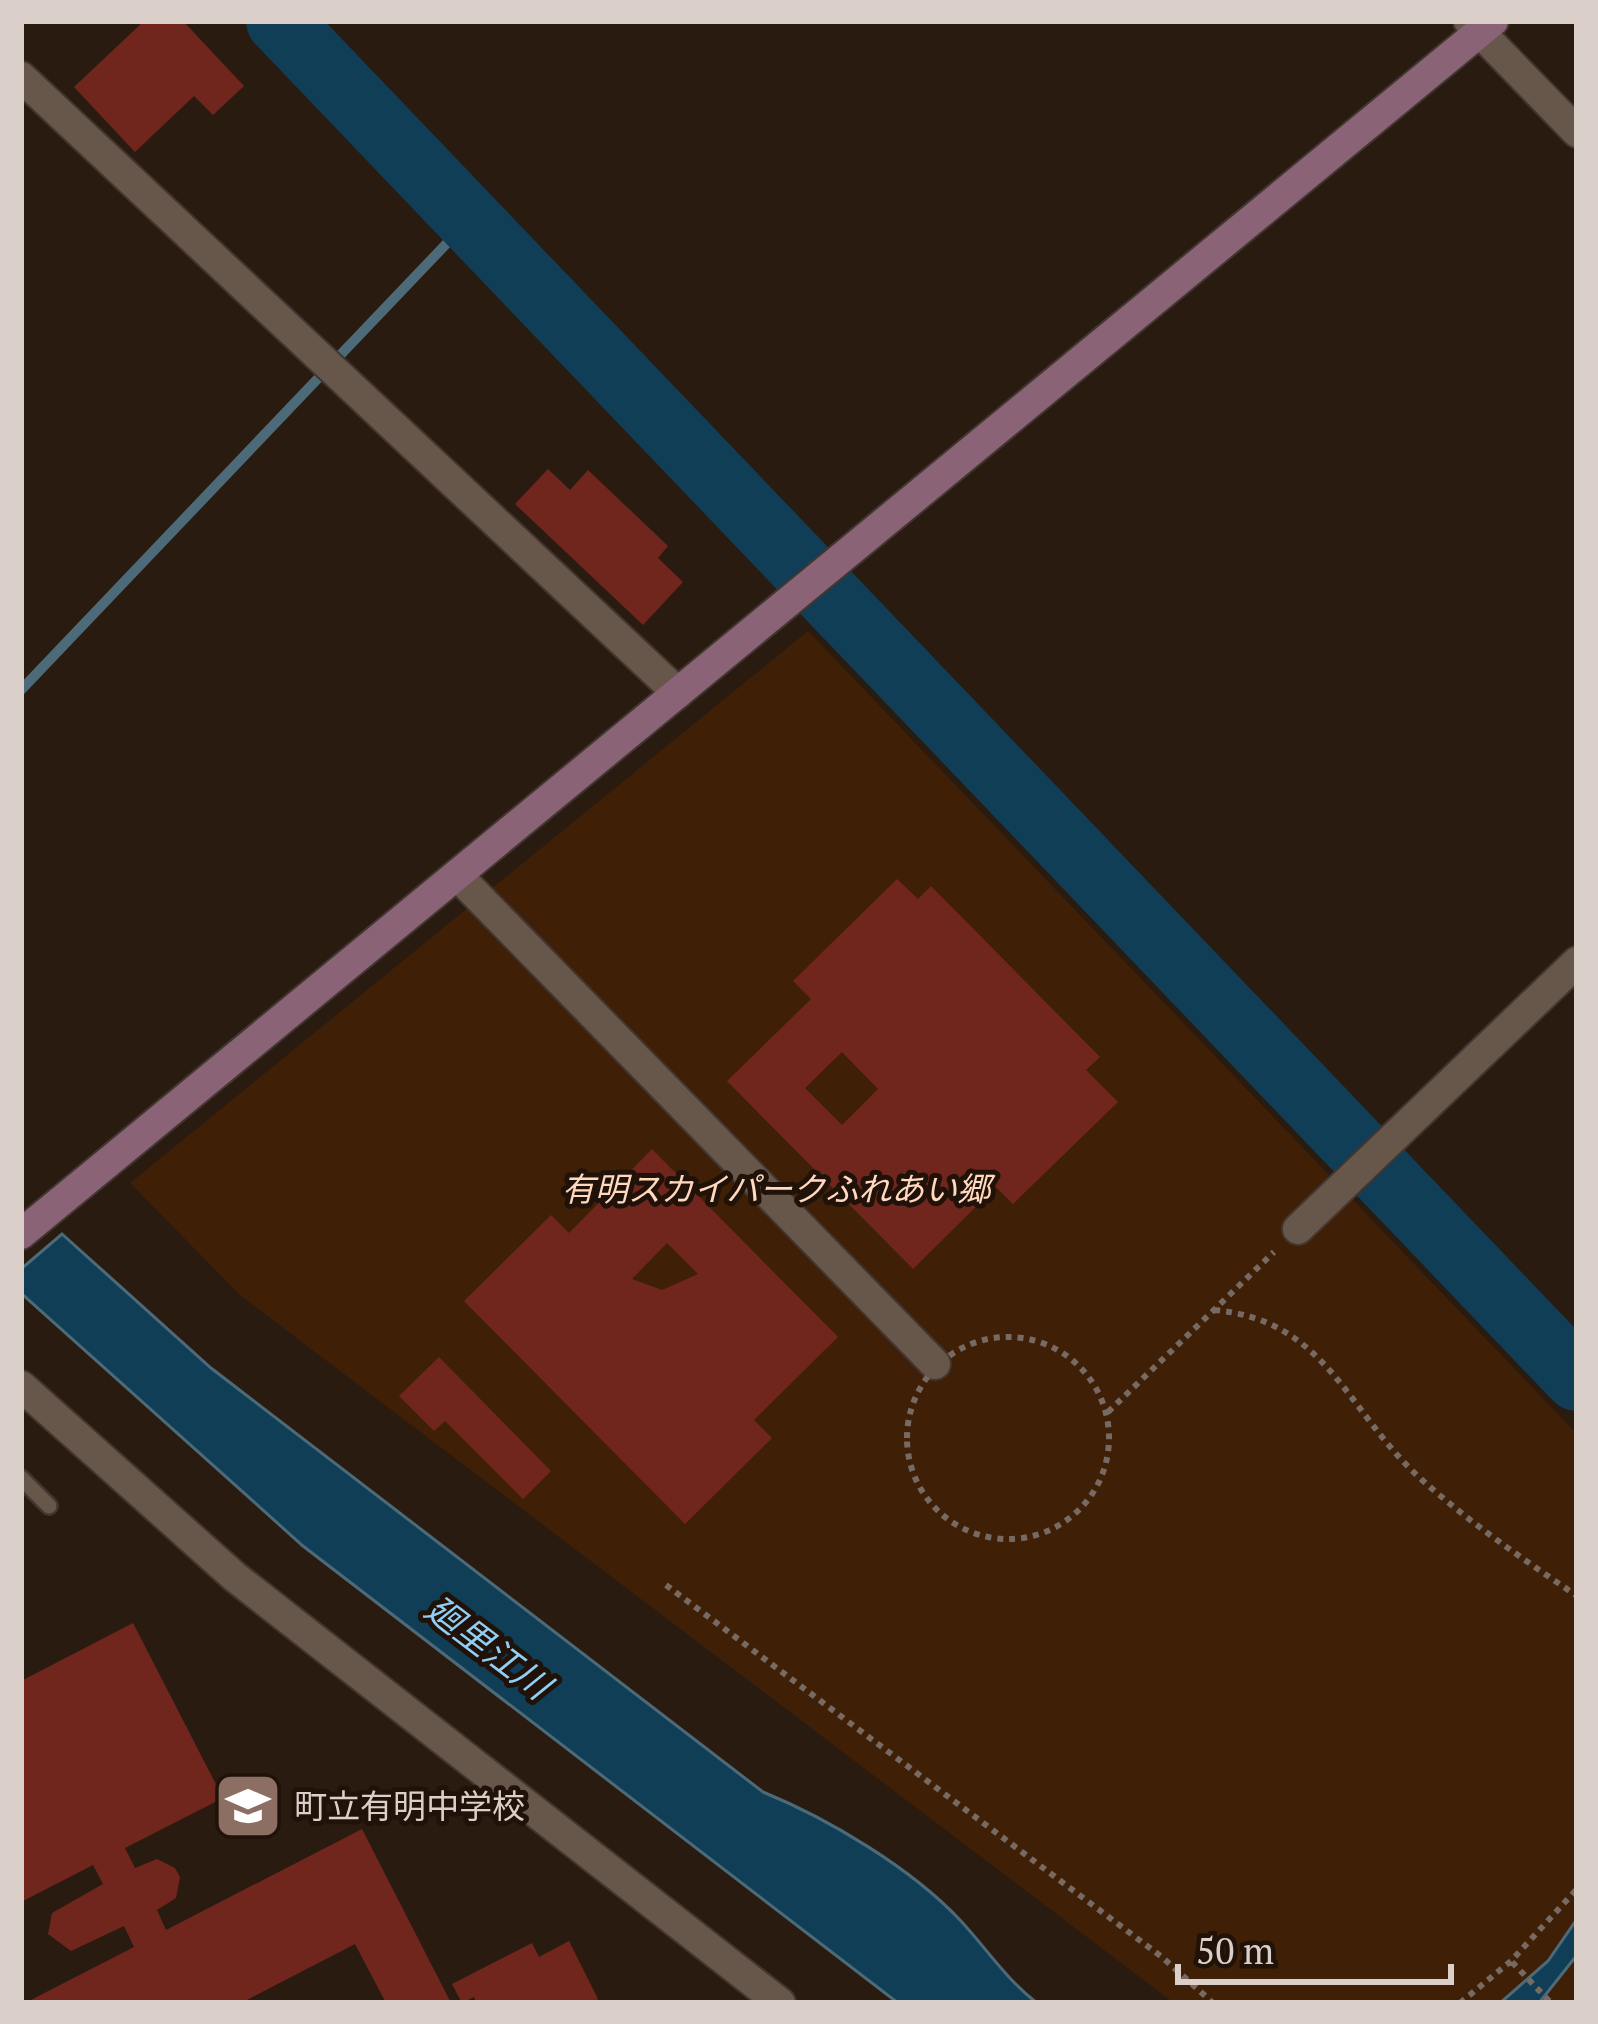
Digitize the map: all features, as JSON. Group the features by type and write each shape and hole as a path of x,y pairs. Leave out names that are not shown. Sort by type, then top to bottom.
{"street":[{"path":"21,1234 1481,25 1577,132"},
{"path":"21,77 678,693"},
{"path":"457,875 935,1364"},
{"path":"1298,1229 1577,962"},
{"path":"21,1386 235,1577 780,2003"}],"lane":[{"path":"21,1478 49,1506"}],"path":[{"path":"1108,1412 1298,1229"},
{"path":"1214,1310 1256,1314 1295,1334 1417,1476 1496,1541 1577,1596"},
{"path":"982,1338 1036,1338 1081,1365 1108,1412 1107,1466 1080,1512 1033,1538 980,1537 934,1510 908,1464 908,1410 935,1364 982,1338"},
{"path":"667,1585 1162,1957 1213,2003"},
{"path":"1460,2003 1511,1961 1577,1889"},
{"path":"1511,1961 1551,2003"}],"green space":[{"name":"有明スカイパークふれあい郷","path":"808,631 1577,1434 1577,2003 1174,2003 241,1296 130,1183"}],"water":[{"name":"廻里江川","path":"62,1234 211,1368 763,1792 841,1831 918,1882 1037,2003 898,2003 303,1546 21,1293 21,1269"},
{"path":"1577,1919 1577,1955 1539,2003 1500,2003 1548,1961"}],"building":[{"path":"144,21 183,21 244,86 213,115 194,96 135,152 74,87"},
{"path":"548,469 570,490 588,470 668,546 658,558 683,582 643,625 515,504"},
{"path":"897,879 918,899 931,886 1100,1057 1086,1070 1118,1102 1013,1204 996,1187 913,1269 727,1081 811,999 793,981","holes":["842,1052 878,1089 842,1125 805,1088"]},
{"path":"652,1149 838,1337 754,1420 772,1438 685,1524 464,1301 551,1215 569,1233","holes":["667,1243 698,1274 662,1290 632,1279"]},
{"path":"439,1357 551,1471 523,1499 445,1421 434,1431 399,1396"},
{"path":"133,1623 223,1798 125,1848 135,1868 157,1859 175,1868 180,1877 176,1898 157,1910 166,1930 362,1829 451,2003 386,2003 355,1944 241,2003 25,2003 134,1947 124,1926 71,1951 48,1934 52,1913 103,1884 93,1865 21,1902 21,1681"},
{"path":"569,1941 598,1999 590,2003 477,2003 474,1997 462,2003 452,1984 532,1943 539,1957"}],"waterway":[{"path":"279,21 1577,1378"},
{"path":"21,690 470,219"}],"place":[{"name":"町立有明中学校","path":"248,1806"}]}
